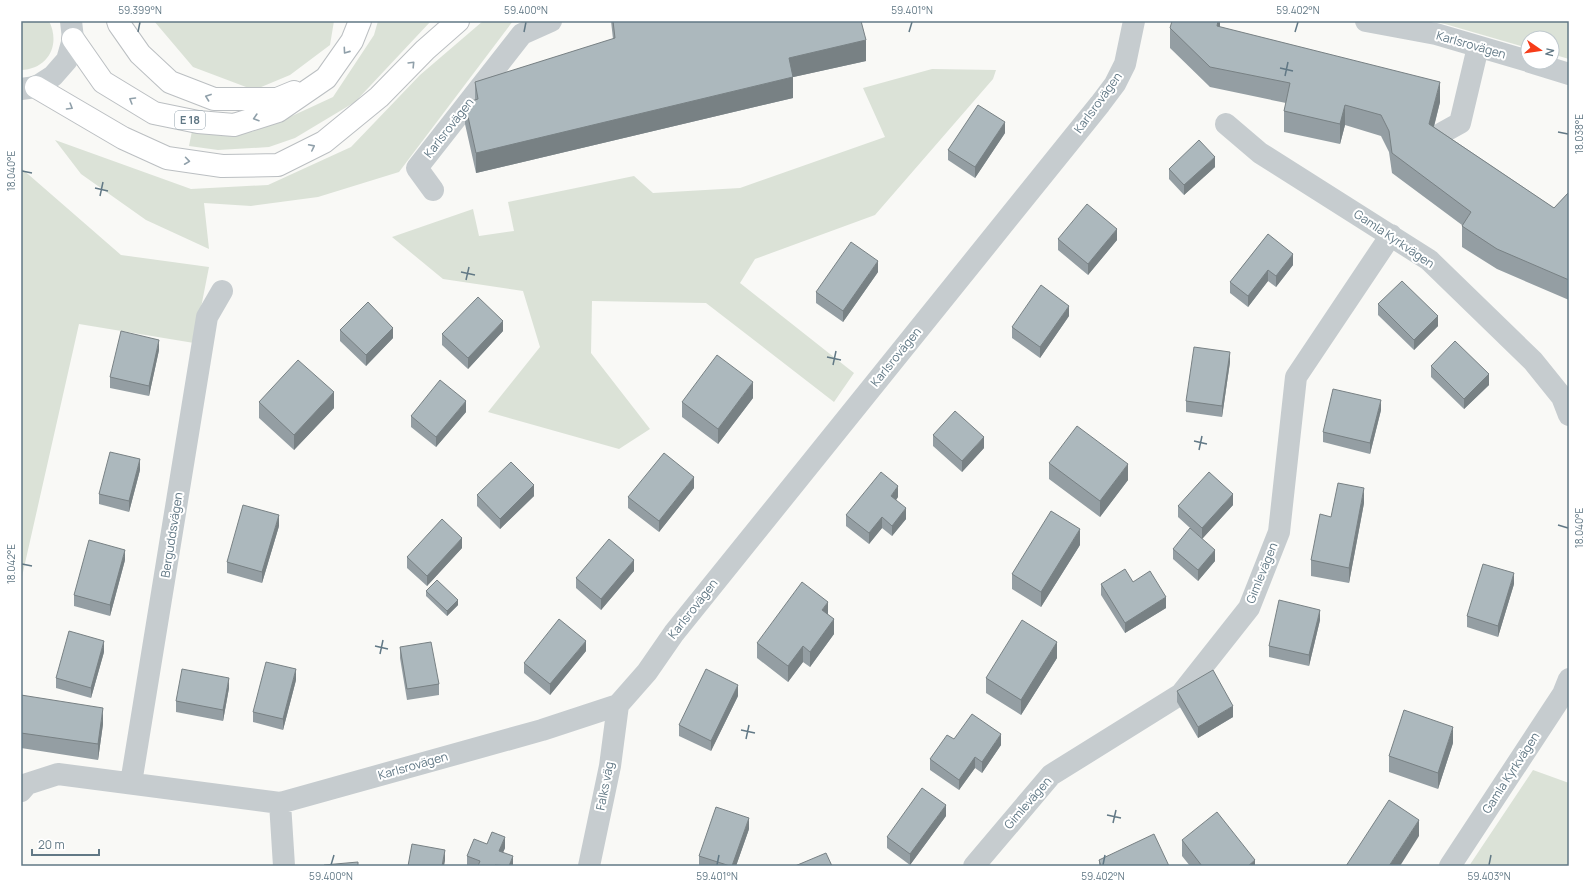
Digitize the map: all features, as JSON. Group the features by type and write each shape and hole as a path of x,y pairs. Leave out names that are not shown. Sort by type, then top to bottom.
{"highway":[{"name":"E 18","path":"118,21 140,54 170,82 214,99 277,98 326,78"},
{"name":"E 18","path":"72,26 103,82 154,113 198,122 234,125 278,111 326,78 352,41 360,21"},
{"path":"29,88 122,138 167,158 222,166 278,165 324,142 379,97 425,50 458,21"}],"street":[{"name":"Karlsrovägen","path":"433,190 417,168 522,34 551,21"},
{"name":"Karlsrovägen","path":"21,791 27,784 58,774 280,804 542,730 618,705 647,672 674,633 1100,104 1115,84 1125,64 1134,21"},
{"name":"Karlsrovägen","path":"1366,21 1436,34 1520,59"},
{"path":"29,88 53,76 67,60 72,26"},
{"path":"1442,133 1460,122 1478,47"},
{"name":"Karlsrovägen","path":"1556,70 1569,74"},
{"name":"Gamla Kyrkvägen","path":"1226,124 1260,153 1429,260 1532,361 1562,397 1569,415"},
{"name":"Gimlevägen","path":"974,866 1052,775 1181,694 1249,608 1279,532 1296,377 1391,235"},
{"name":"Berguddsvägen","path":"131,783 207,317 222,291"},
{"name":"Gamla Kyrkvägen","path":"1450,866 1563,694 1569,679"},
{"name":"Falks väg","path":"589,866 610,766 618,705"},
{"path":"280,804 284,866"}],"shaded area":[{"path":"21,21 49,21 52,30 53,47 45,60 30,69 21,70"},
{"path":"154,21 334,21 330,45 290,75 254,90 193,67"},
{"path":"378,21 431,21 355,102 295,138 269,147 218,150 189,146 192,131 251,132 279,122 333,97 374,35"},
{"path":"483,21 513,21 399,172 318,197 251,206 204,203 209,249 146,220 81,174 55,140 191,189 268,185 351,147 420,75"},
{"path":"1426,21 1569,21 1569,59 1560,56 1560,30 1520,30 1520,46 1445,24"},
{"path":"932,69 996,70 993,79 875,215 755,259 740,283 854,373 834,402 706,303 592,301 591,353 650,429 619,449 488,412 540,347 523,291 443,279 392,237 473,209 479,236 514,231 508,202 634,176 653,193 740,188 885,137 863,88"},
{"path":"21,168 121,255 209,267 194,343 79,324 21,581"},
{"path":"1533,770 1569,783 1569,866 1469,866"}],"building":[{"path":"613,21 861,21 866,40 789,58 793,77 476,153 465,103 478,99 475,82 615,38"},
{"path":"1172,21 1218,21 1217,26 1440,82 1429,124 1554,208 1569,192 1569,280 1497,249 1462,226 1471,212 1392,153 1389,131 1381,115 1345,105 1340,124 1284,111 1290,83 1210,67 1170,28"},
{"path":"978,105 1005,122 975,167 948,150"},
{"path":"1199,140 1215,157 1184,185 1169,169"},
{"path":"1087,204 1117,229 1088,264 1058,239"},
{"path":"1268,234 1293,254 1276,276 1268,270 1248,296 1230,282"},
{"path":"851,242 878,261 843,311 816,292"},
{"path":"1402,281 1438,316 1414,340 1378,304"},
{"path":"1041,285 1069,306 1040,347 1012,327"},
{"path":"478,297 503,321 468,358 442,334"},
{"path":"368,302 393,328 366,355 340,330"},
{"path":"121,331 159,340 149,386 110,377"},
{"path":"1455,341 1489,374 1464,399 1431,366"},
{"path":"1194,347 1230,352 1222,406 1186,401"},
{"path":"717,355 753,382 718,429 682,402"},
{"path":"298,360 334,392 294,435 259,402"},
{"path":"440,380 466,401 436,437 411,416"},
{"path":"1333,389 1381,400 1370,443 1323,432"},
{"path":"955,411 984,437 962,461 933,435"},
{"path":"1077,426 1128,464 1100,501 1049,463"},
{"path":"110,452 140,459 129,501 99,494"},
{"path":"664,453 694,477 659,521 628,497"},
{"path":"511,462 534,485 500,519 477,495"},
{"path":"881,472 898,486 891,496 906,508 892,526 882,517 869,533 846,515"},
{"path":"1209,472 1233,494 1202,528 1178,506"},
{"path":"1338,483 1364,488 1349,568 1311,560 1320,514 1331,517"},
{"path":"243,505 279,515 262,572 227,562"},
{"path":"1051,511 1080,529 1041,592 1012,574"},
{"path":"442,519 462,538 427,576 407,557"},
{"path":"1190,528 1215,550 1198,570 1173,549"},
{"path":"609,539 634,560 601,599 576,578"},
{"path":"89,540 125,550 110,605 74,595"},
{"path":"1483,564 1514,573 1498,626 1467,616"},
{"path":"1125,569 1133,582 1150,571 1166,597 1125,623 1101,584"},
{"path":"437,580 458,600 447,611 426,591"},
{"path":"802,582 828,602 822,610 834,619 810,652 803,646 788,666 757,643"},
{"path":"1279,600 1320,610 1309,655 1269,646"},
{"path":"559,619 586,641 550,684 524,663"},
{"path":"1022,620 1057,642 1021,700 986,678"},
{"path":"69,631 104,641 91,688 56,678"},
{"path":"431,642 439,684 407,689 400,647"},
{"path":"266,662 296,669 283,719 253,712"},
{"path":"182,669 229,678 223,710 176,701"},
{"path":"706,669 738,685 711,741 679,725"},
{"path":"1213,670 1233,706 1198,727 1177,691"},
{"path":"21,695 103,708 98,744 21,733"},
{"path":"1404,710 1453,727 1438,773 1389,756"},
{"path":"972,714 1001,734 982,762 975,757 959,780 930,759 947,735 954,739"},
{"path":"922,788 946,805 910,854 887,837"},
{"path":"1389,800 1419,820 1389,866 1346,866"},
{"path":"716,807 749,818 732,866 699,856"},
{"path":"1217,812 1255,860 1248,866 1202,866 1182,840"},
{"path":"492,832 505,837 499,851 513,856 509,866 478,866 480,861 467,856 474,839 487,844"},
{"path":"1154,834 1169,866 1101,866 1099,860"},
{"path":"412,844 445,850 442,866 408,866"},
{"path":"826,853 832,866 795,866"},
{"path":"358,862 358,866 324,866 324,865"}]}
